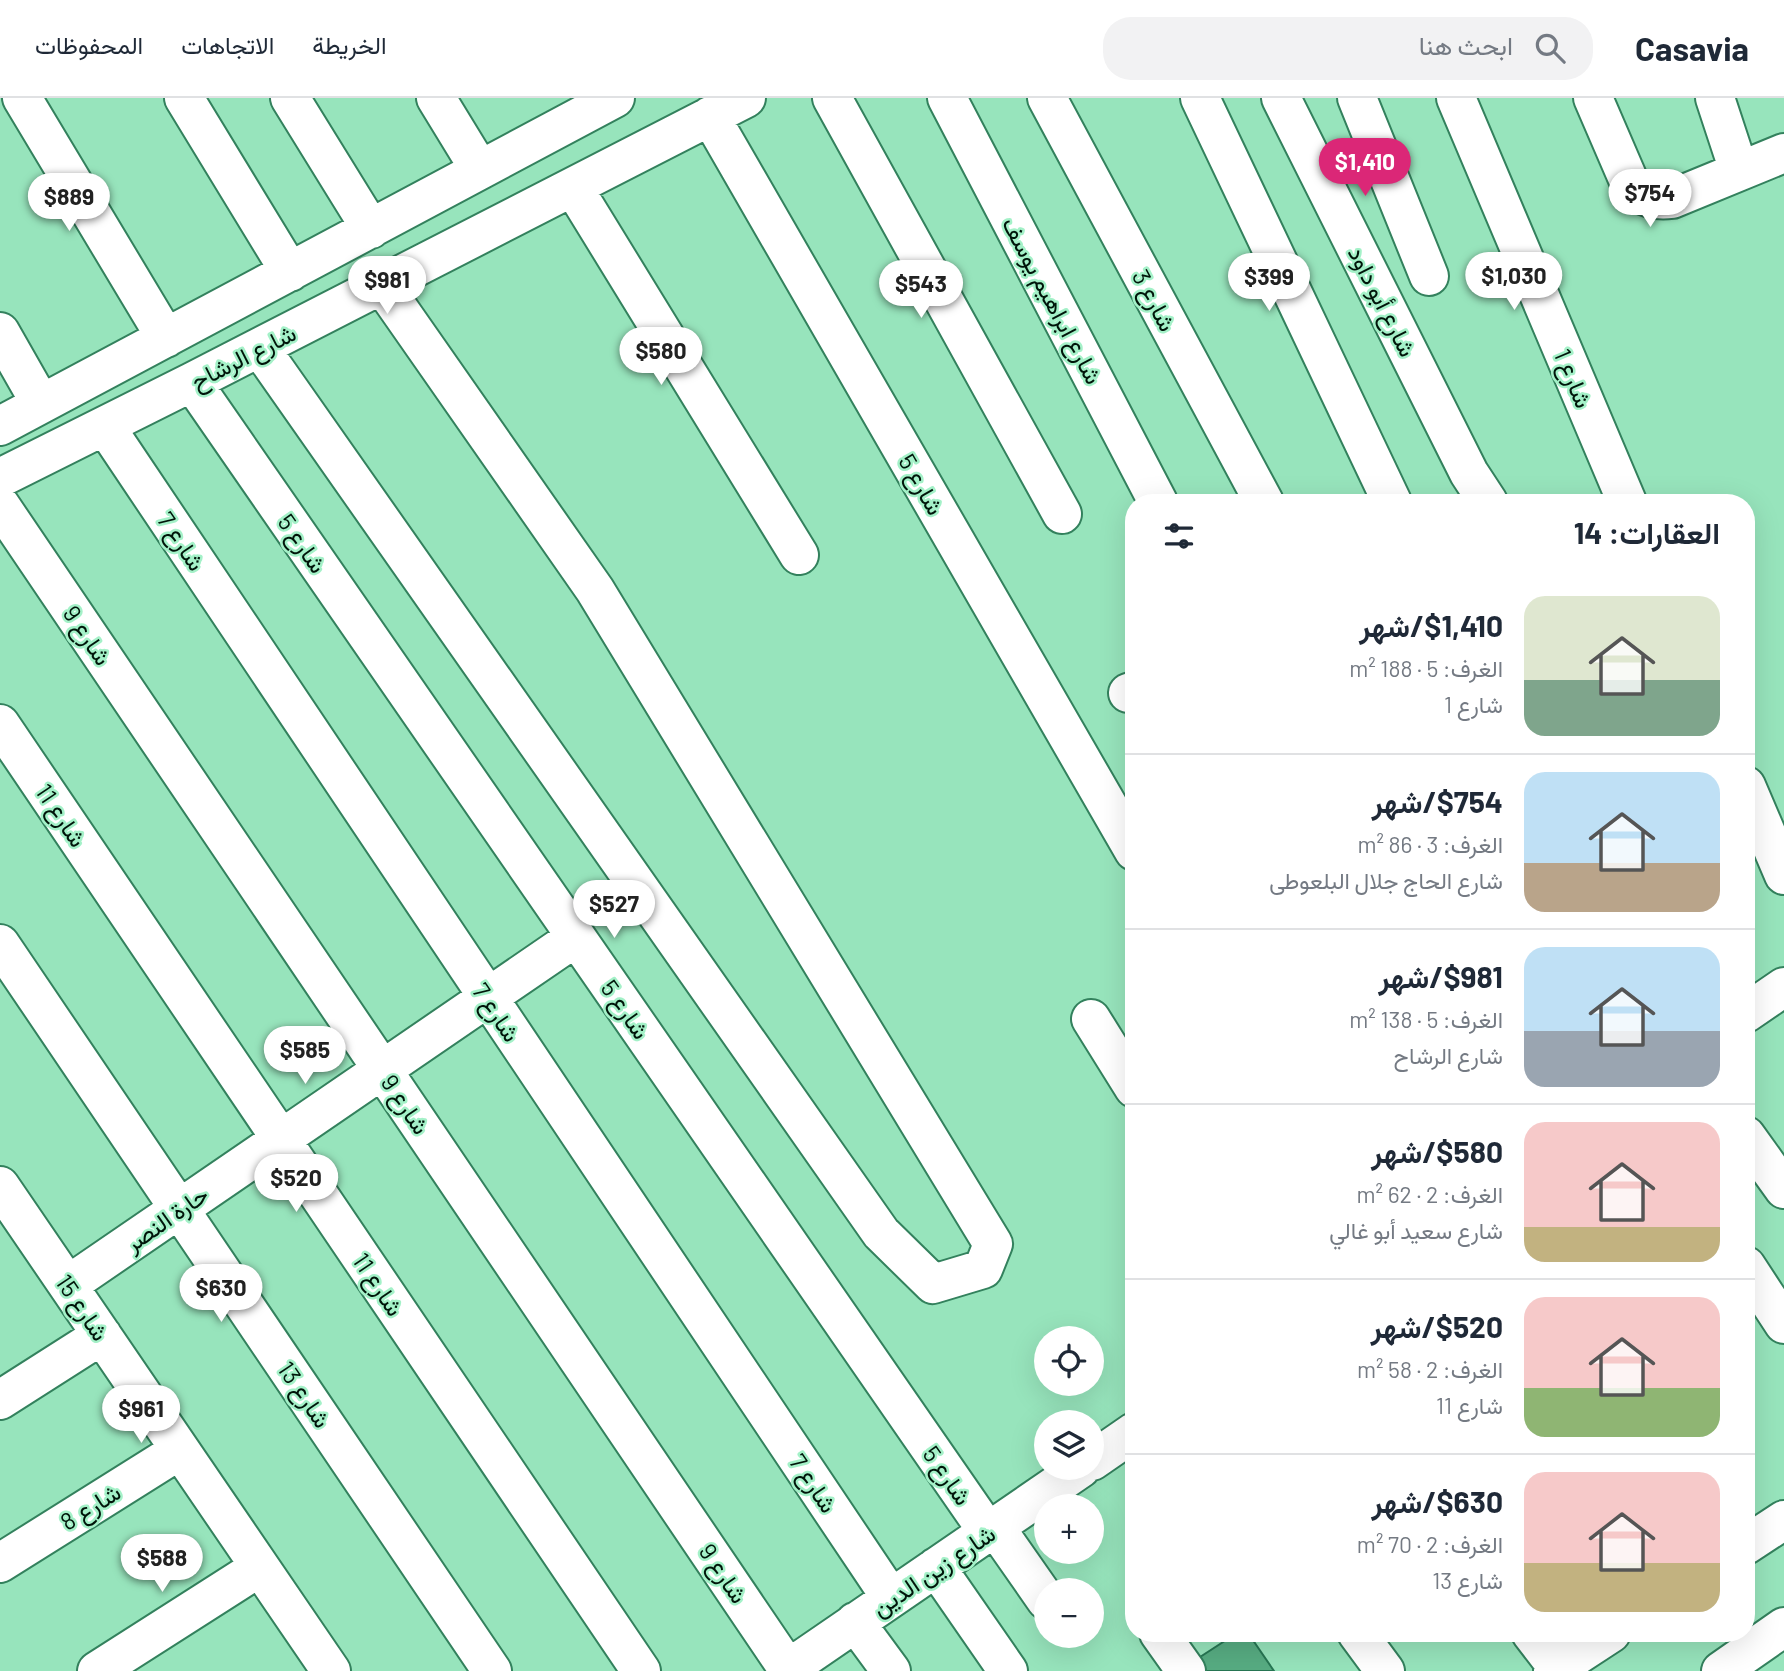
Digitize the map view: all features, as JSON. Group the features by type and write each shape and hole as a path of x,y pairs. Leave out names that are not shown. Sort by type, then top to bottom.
{"street":[{"path":"22,98 166,338"},
{"path":"184,98 290,272"},
{"path":"290,98 371,229"},
{"path":"436,98 480,170"},
{"name":"شارع الرشاح","path":"0,478 260,348 746,98"},
{"path":"832,98 1062,514"},
{"name":"شارع ابراهيم يوسف","path":"947,98 1154,494"},
{"name":"شارع 3","path":"1047,98 1260,494"},
{"path":"1200,98 1388,494"},
{"name":"شارع أبو داود","path":"1281,98 1469,473 1483,494"},
{"path":"1357,98 1429,276"},
{"name":"شارع 1","path":"1456,98 1624,494"},
{"path":"1593,98 1626,176 1639,194 1661,201 1672,199 1784,153"},
{"path":"1715,98 1739,171"},
{"name":"شارع الرشاح","path":"0,426 611,99"},
{"name":"شارع 5","path":"710,116 1125,835"},
{"path":"573,187 799,555"},
{"path":"260,348 881,1233 933,1284 983,1269 993,1244 595,590 382,285"},
{"path":"0,332 41,404"},
{"name":"شارع 5","path":"192,382 991,1530 1034,1585"},
{"name":"شارع 7","path":"105,426 891,1598"},
{"name":"شارع 9","path":"0,505 786,1670"},
{"name":"شارع 11","path":"0,724 641,1671"},
{"path":"1755,807 1784,875"},
{"name":"حارة النصر","path":"68,1285 576,937"},
{"name":"شارع 13","path":"0,944 492,1671"},
{"path":"1091,1019 1125,1074"},
{"path":"1755,1149 1784,1189"},
{"name":"شارع 15","path":"0,1186 328,1670"},
{"path":"1755,1280 1784,1324"},
{"path":"0,1400 102,1335"},
{"name":"شارع 8","path":"0,1563 180,1450"},
{"name":"شارع زين الدين","path":"786,1670 1064,1480"},
{"path":"97,1671 260,1567"},
{"path":"936,1567 1007,1671"},
{"path":"856,1622 891,1671"},
{"path":"1721,1671 1784,1627"},
{"path":"1165,1642 1185,1671"},
{"path":"1364,1642 1385,1671"},
{"path":"1541,1642 1567,1667 1599,1642"}],"building":[{"path":"1223,1642 1254,1642 1274,1671 1205,1671 1197,1659"}]}
